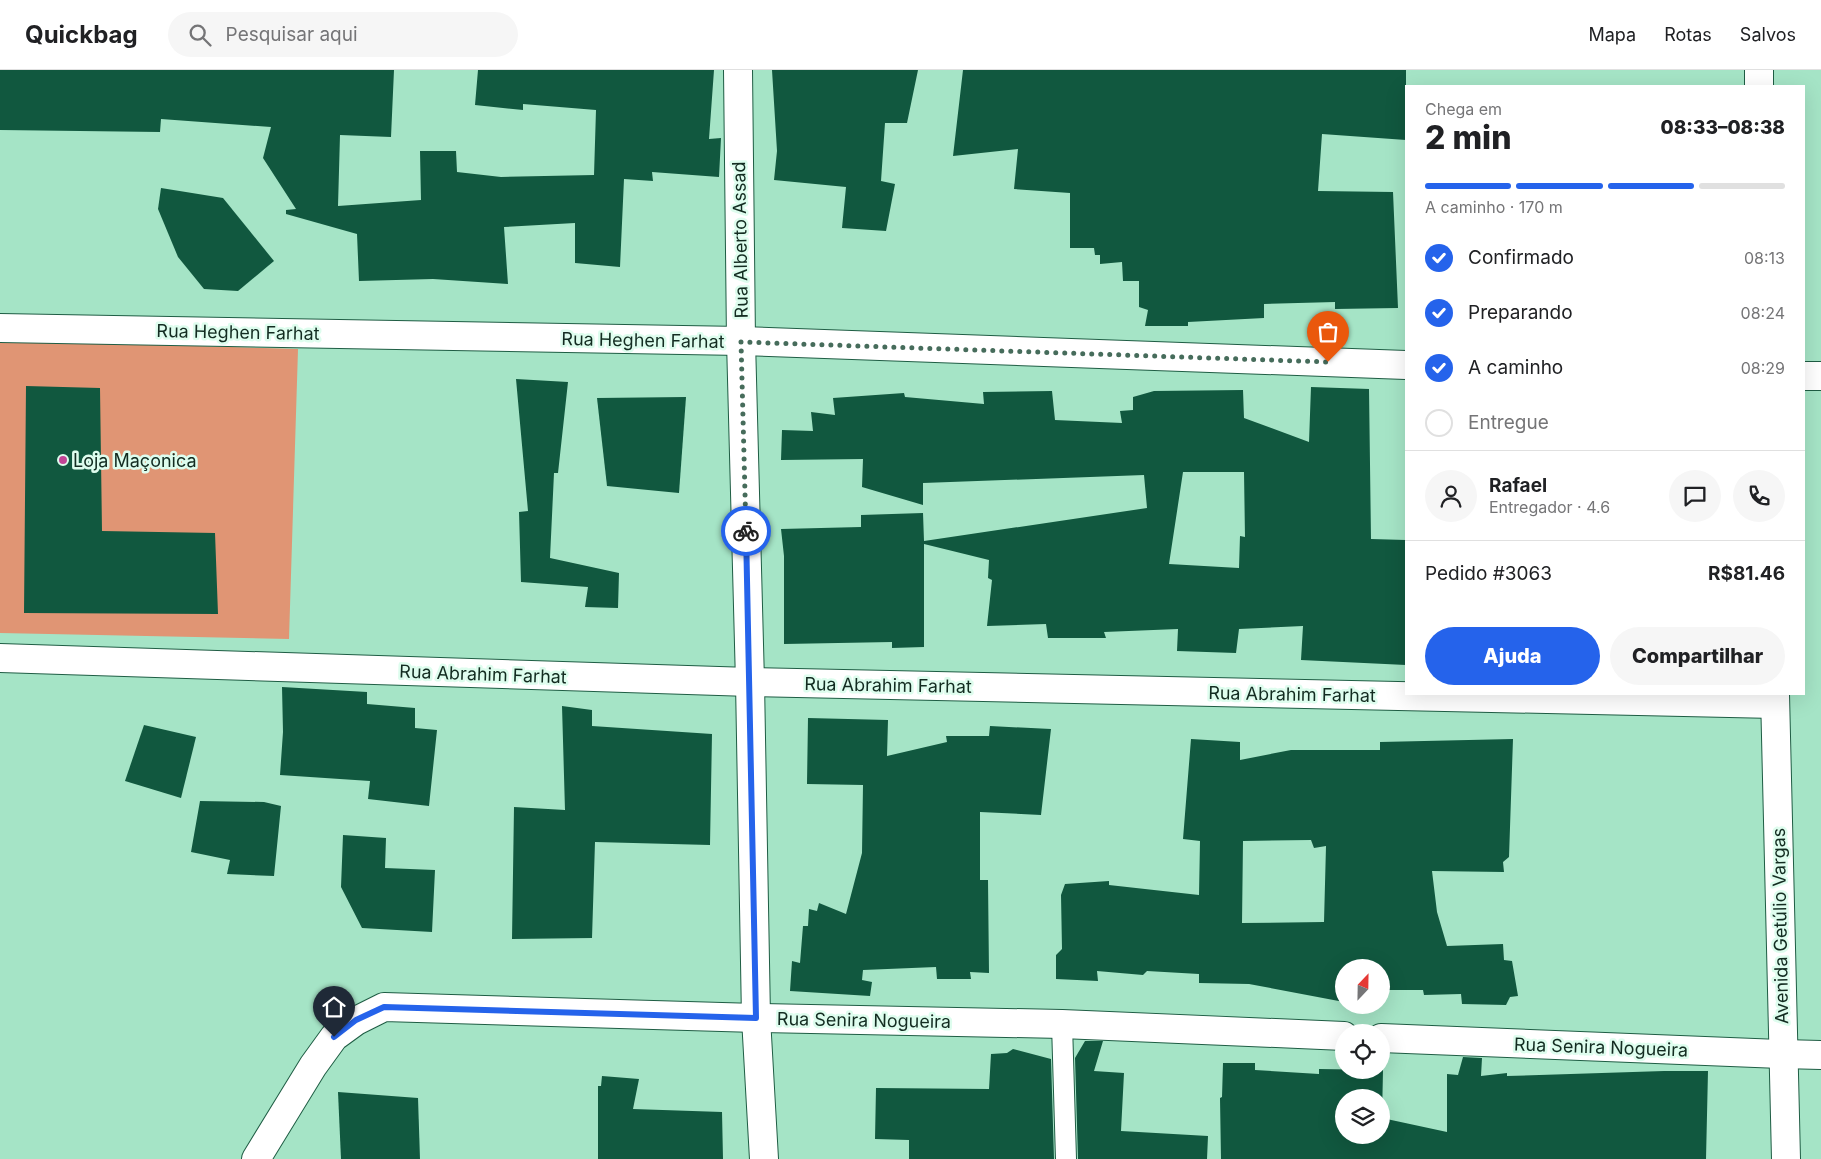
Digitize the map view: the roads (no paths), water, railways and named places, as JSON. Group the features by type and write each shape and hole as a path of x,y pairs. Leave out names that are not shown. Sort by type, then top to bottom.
{"street":[{"name":"Rua Alberto Assad","path":"738,70 741,342 756,1018 764,1159"},
{"path":"1759,70 1759,85"},
{"name":"Rua Heghen Farhat","path":"0,328 741,342 1405,365"},
{"path":"1805,376 1821,376"},
{"name":"Rua Abrahim Farhat","path":"0,658 750,682 1405,693"},
{"name":"Rua Abrahim Farhat","path":"1534,695 1775,699"},
{"name":"Avenida Getúlio Vargas","path":"1775,699 1786,1159"},
{"name":"Rua Senira Nogueira","path":"256,1159 313,1066 334,1037 356,1020 384,1007 756,1018 1062,1024 1335,1036"},
{"name":"Rua Senira Nogueira","path":"1390,1038 1821,1055"}],"lane":[{"path":"1062,1024 1066,1159"}],"place":[{"name":"Loja Maçonica","path":"63,460"}]}
